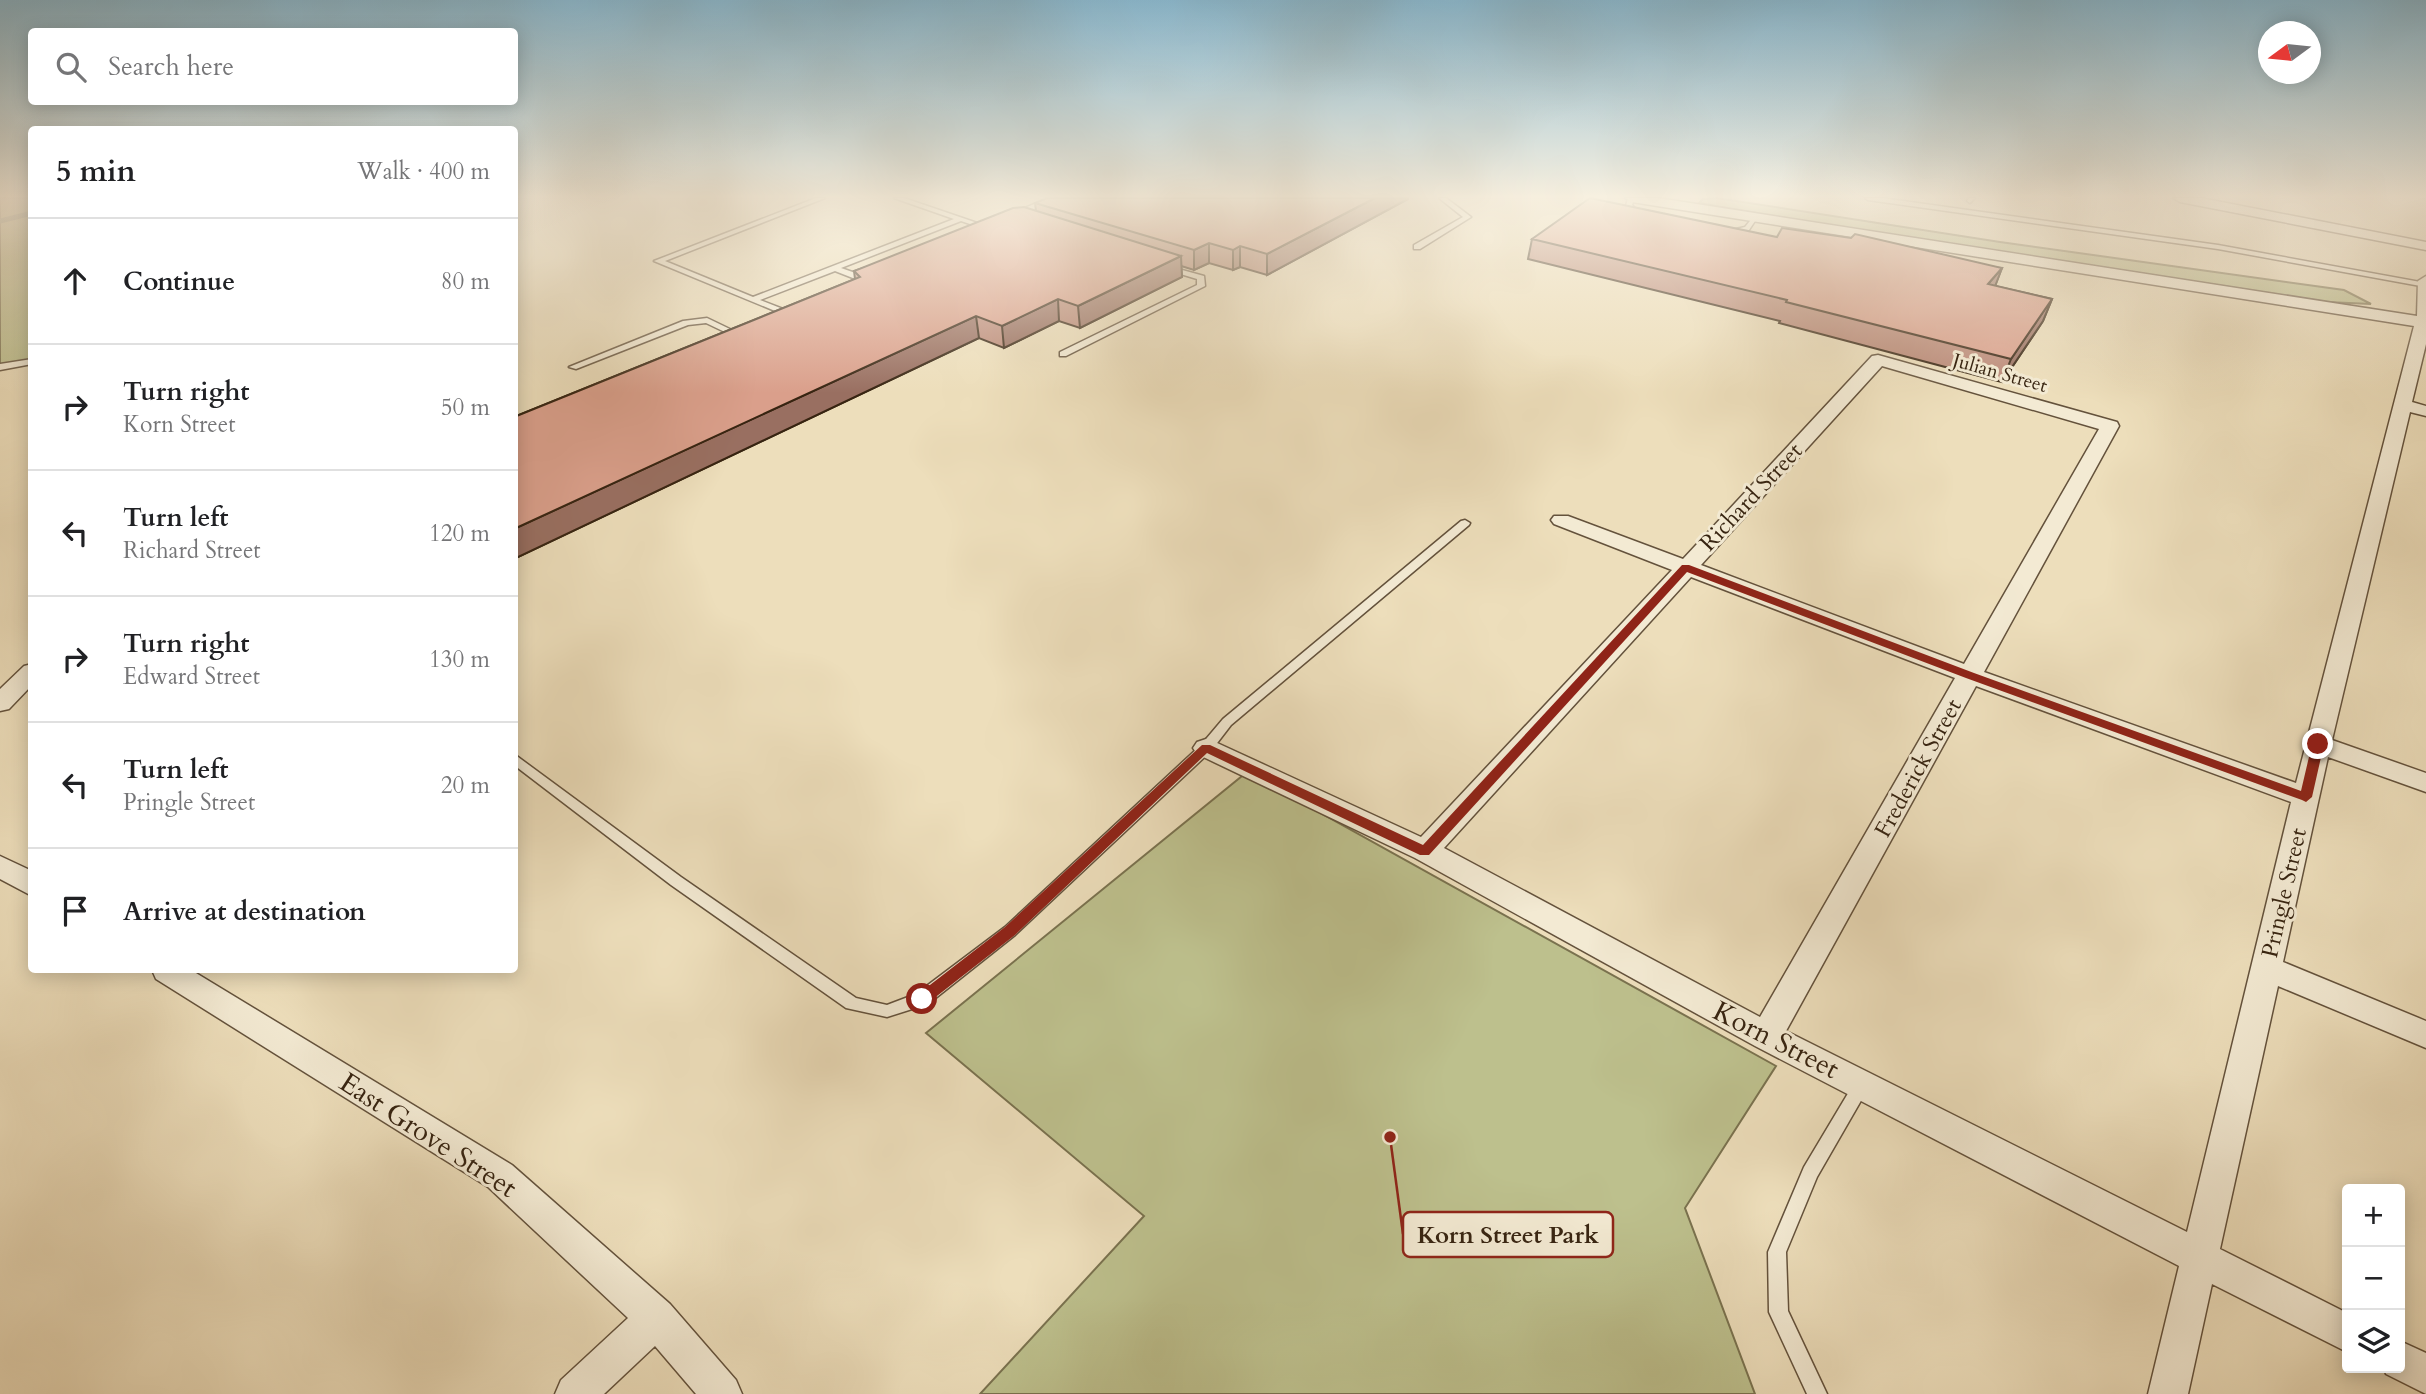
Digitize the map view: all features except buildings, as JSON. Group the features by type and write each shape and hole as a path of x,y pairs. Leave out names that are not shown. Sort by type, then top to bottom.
{"street":[{"path":"2127,263 2425,299"},
{"path":"838,287 867,275"},
{"name":"Pringle Street","path":"2168,1394 2318,744 2414,408 2425,299"},
{"path":"705,341 786,308"},
{"name":"Julian Street","path":"1878,360 2110,426"},
{"name":"Richard Street","path":"1425,851 1878,360"},
{"name":"Frederick Street","path":"1766,1036 2110,426"},
{"path":"1561,520 1970,676 2306,797"},
{"path":"0,703 28,675"},
{"path":"2318,744 2426,783"},
{"name":"Korn Street","path":"1206,748 1425,851 1766,1036 2342,1330"},
{"path":"0,866 28,883"},
{"path":"2267,968 2426,1035"},
{"name":"East Grove Street","path":"172,973 500,1176 656,1318 722,1394"},
{"path":"575,1394 656,1318"},
{"path":"2405,1363 2426,1374"}],"lane":[{"path":"663,263 753,300 786,308"},
{"path":"753,300 847,263"},
{"path":"2317,263 2343,267 2425,299"},
{"path":"1063,354 1201,286 1201,278 1162,265"},
{"path":"834,268 867,275"},
{"path":"573,366 686,323 707,320 743,326"},
{"path":"0,367 28,362"},
{"path":"518,761 676,881 852,1003 887,1011 922,999 1010,931 1206,748 1227,722 1465,523"},
{"path":"1817,1394 1779,1312 1777,1252 1810,1173 1862,1085"}],"green space":[{"path":"0,263 28,263 28,360 0,365"},
{"path":"2074,263 2151,263 2344,290 2371,304 2327,302"},
{"path":"1247,772 1776,1066 1685,1208 1755,1394 980,1394 1144,1216 926,1033"}],"place":[{"name":"Korn Street Park","path":"1390,1137"}],"route":[{"path":"922,999 1010,931 1206,748 1425,851 1685,568 1970,676 2306,797 2318,744"}]}
